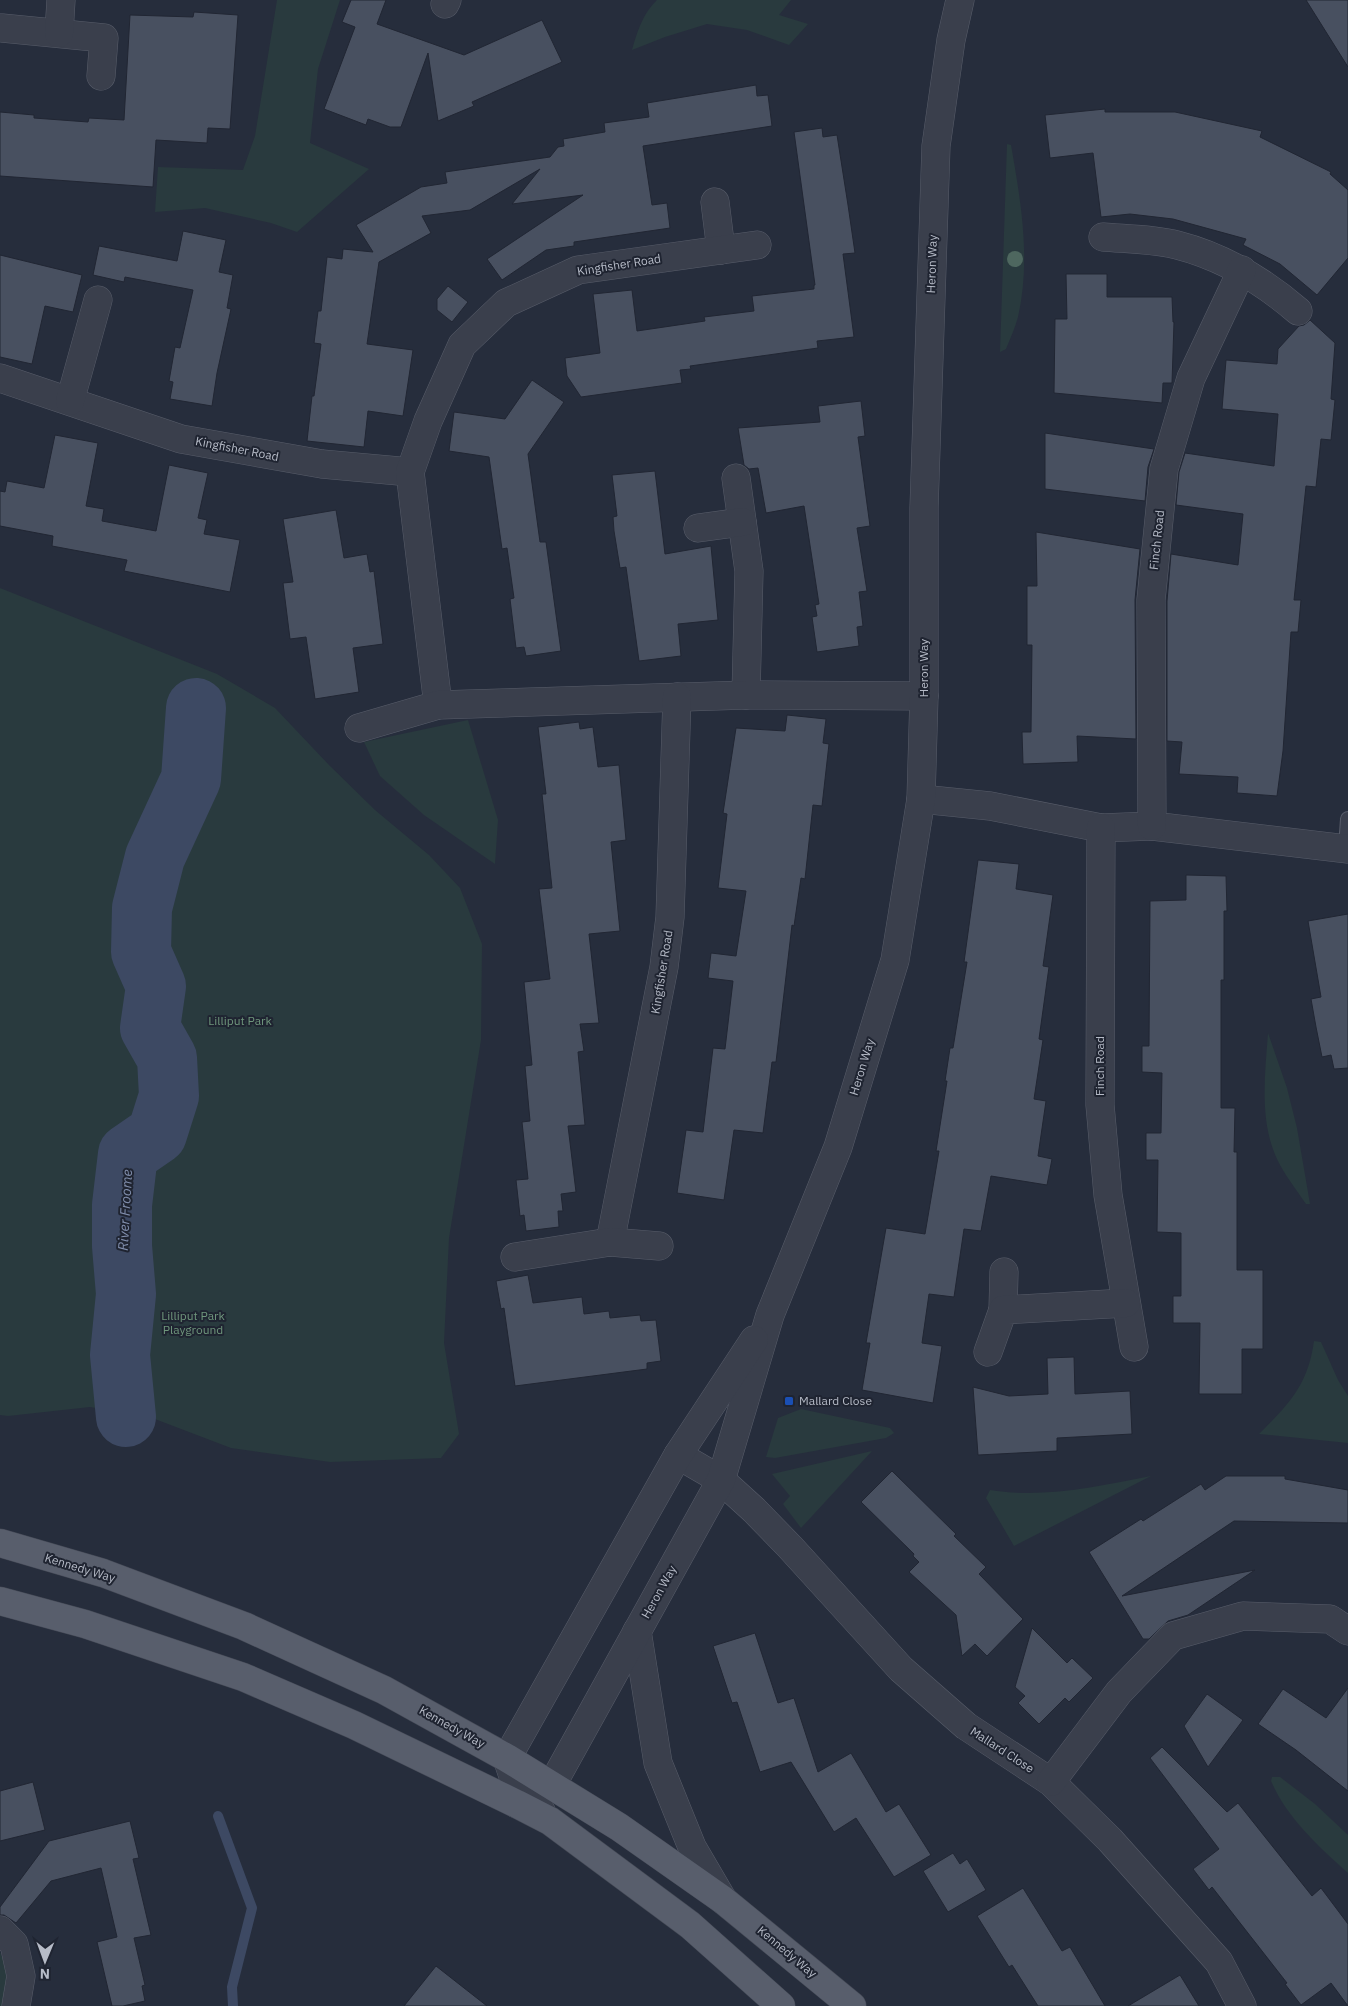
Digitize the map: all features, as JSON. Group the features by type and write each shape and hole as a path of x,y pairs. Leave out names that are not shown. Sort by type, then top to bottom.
{"main road":[{"name":"Kennedy Way","path":"0,1543 103,1574 244,1626 384,1690 507,1758 550,1822 690,1925 781,2006"},
{"name":"Kennedy Way","path":"0,1601 86,1624 243,1677 354,1725 533,1796 619,1827 723,1900 852,2006"}],"street":[{"path":"59,33 61,0"},
{"name":"Heron Way","path":"723,1900 692,1847 658,1763 637,1631 722,1480 770,1316 838,1147 894,960 921,799 924,696 924,508 936,146 951,40 960,0"},
{"path":"2,28 104,38 101,76"},
{"path":"715,202 722,250"},
{"path":"1104,237 1175,244 1208,255 1242,270 1282,297 1298,311"},
{"name":"Kingfisher Road","path":"438,705 410,472 428,420 462,346 506,304 578,270 757,245"},
{"name":"Finch Road","path":"1152,826 1151,600 1164,470 1191,378 1242,270"},
{"path":"70,401 98,300"},
{"name":"Kingfisher Road","path":"0,378 181,439 322,464 410,472"},
{"path":"736,478 749,571 746,695"},
{"path":"698,528 742,522"},
{"path":"359,728 438,705 746,695 924,696"},
{"name":"Kingfisher Road","path":"610,1242 664,967 669,925 677,697"},
{"path":"921,799 990,806 1101,828 1152,826 1347,848"},
{"name":"Finch Road","path":"1101,828 1100,1105 1108,1195 1134,1347"},
{"path":"515,1256 610,1242 659,1246"},
{"path":"988,1352 1003,1310 1004,1272"},
{"path":"1003,1310 1126,1303"},
{"name":"Heron Way","path":"507,1758 678,1455 770,1316"},
{"name":"Mallard Close","path":"678,1455 722,1480 790,1546 901,1669 966,1726 1052,1782 1110,1840 1219,1962 1242,2006"},
{"path":"1052,1782 1119,1692 1173,1636 1243,1616 1330,1619 1348,1631"},
{"path":"533,1796 637,1631"},
{"path":"0,1930 14,1944 21,1976 16,2006"}],"lane":[{"path":"1347,848 1348,819"}],"green space":[{"path":"277,0 340,0 318,69 310,143 369,169 297,232 271,223 205,208 155,212 158,167 243,170 255,136"},
{"path":"657,0 791,0 779,15 808,24 789,45 747,30 707,24 632,50 644,17"},
{"path":"1007,144 1011,145 1021,209 1024,274 1017,321 1006,349 1000,352"},
{"name":"Lilliput Park","path":"0,588 217,674 275,708 375,810 429,855 460,888 482,944 481,1040 449,1238 444,1343 459,1434 441,1458 330,1462 231,1448 147,1416 90,1407 8,1416 0,1415"},
{"path":"468,720 498,820 495,864 424,815 380,776 364,742"},
{"path":"1268,1033 1287,1088 1297,1128 1310,1204 1306,1204 1287,1176 1271,1144 1265,1113"},
{"path":"1314,1341 1321,1342 1338,1380 1348,1396 1348,1443 1259,1434 1296,1393 1307,1370"},
{"path":"801,1409 890,1428 894,1433 886,1438 775,1458 766,1457 778,1418"},
{"path":"872,1451 801,1528 783,1504 790,1496 772,1474"},
{"path":"1151,1476 1014,1546 986,1498 990,1490 1030,1493 1051,1492"},
{"path":"1272,1777 1280,1777 1315,1804 1348,1835 1348,1873 1294,1819 1271,1781"},
{"path":"0,1952 6,1967 6,2006 0,2006"}],"building":[{"path":"351,0 386,0 377,24 464,55 542,20 562,62 472,102 474,106 438,121 428,53 401,127 390,127 368,119 366,125 324,109 355,27 342,22"},
{"path":"1306,0 1348,0 1348,67"},
{"path":"194,12 238,15 230,129 208,128 207,143 156,140 153,187 0,176 0,112 34,115 34,118 88,122 89,118 124,120 130,15 193,17"},
{"path":"756,85 757,96 768,95 772,126 643,146 652,205 667,203 670,228 574,242 574,246 546,250 502,280 487,259 583,195 512,204 540,169 470,210 422,216 431,233 379,262 367,344 413,350 403,416 368,411 364,447 307,441 321,344 314,343 318,311 321,311 327,257 342,259 343,249 373,252 356,225 421,187 447,183 445,172 550,157 558,147 564,146 563,139 605,132 604,123 649,117 647,103"},
{"path":"1105,109 1105,112 1175,112 1262,131 1260,137 1331,172 1330,174 1348,190 1348,258 1317,295 1280,264 1243,245 1246,239 1173,219 1130,214 1101,217 1093,153 1050,158 1045,115"},
{"path":"822,128 823,137 837,135 848,205 855,253 843,254 854,337 817,341 818,348 690,366 691,369 680,370 682,383 581,397 567,376 565,358 600,353 593,294 632,290 637,331 705,321 704,317 754,311 752,296 814,289 794,132"},
{"path":"183,231 226,240 219,272 233,275 227,308 231,309 212,406 170,399 173,382 169,381 175,347 180,348 193,290 125,277 124,282 93,275 99,246 177,261"},
{"path":"0,255 82,275 73,312 45,306 32,364 0,357"},
{"path":"1066,274 1107,274 1107,297 1172,297 1174,322 1172,383 1163,383 1162,403 1054,393 1055,319 1067,319"},
{"path":"448,286 468,302 452,322 437,310 437,299"},
{"path":"1310,320 1335,343 1331,399 1335,400 1331,440 1321,439 1316,487 1306,486 1294,600 1301,600 1298,632 1291,632 1283,751 1277,796 1237,793 1238,777 1179,774 1182,742 1167,741 1167,601 1171,554 1238,565 1243,514 1176,505 1179,472 1185,453 1274,466 1278,414 1222,409 1226,360 1277,364 1278,349 1299,326 1304,325"},
{"path":"532,380 564,402 528,454 540,542 546,542 561,651 526,656 524,647 516,648 510,599 514,598 507,548 502,549 489,457 449,451 454,412 505,419"},
{"path":"861,401 865,436 858,437 870,526 857,528 867,591 859,592 863,626 857,627 859,646 817,652 812,617 817,616 815,605 819,604 804,506 766,513 758,468 749,469 744,465 738,428 820,422 818,406"},
{"path":"1045,433 1154,449 1148,467 1145,501 1045,489"},
{"path":"55,435 98,443 86,506 104,509 102,521 156,531 169,465 208,473 198,518 207,520 204,534 240,540 230,592 124,571 127,560 52,546 53,536 0,526 0,491 5,492 7,481 44,488"},
{"path":"655,471 665,554 711,546 718,620 678,624 681,656 639,661 626,567 620,568 614,531 613,517 617,516 612,475"},
{"path":"336,510 344,558 367,554 370,572 374,571 383,644 353,648 359,692 315,699 306,637 290,639 283,583 293,582 283,519"},
{"path":"1036,532 1140,549 1135,600 1136,739 1077,736 1078,762 1023,764 1022,732 1031,732 1032,645 1027,645 1027,586 1037,586"},
{"path":"787,715 826,719 823,743 829,744 822,806 813,805 805,879 801,878 794,926 792,925 776,1062 772,1062 763,1133 734,1130 724,1200 677,1193 686,1130 703,1132 713,1048 725,1049 733,981 708,978 711,953 736,956 746,891 718,888 727,814 723,813 736,728 785,731"},
{"path":"579,722 580,729 593,727 598,767 619,765 626,840 611,842 620,931 589,934 599,1023 580,1024 584,1051 578,1052 585,1125 568,1126 576,1192 561,1194 563,1211 558,1211 559,1227 526,1231 524,1215 520,1216 516,1180 528,1179 522,1122 530,1121 525,1066 532,1065 524,982 550,979 539,889 552,888 542,794 546,794 538,727"},
{"path":"978,860 1019,864 1016,889 1053,895 1043,966 1049,967 1039,1039 1043,1040 1034,1099 1046,1101 1038,1156 1052,1159 1047,1185 991,1176 981,1231 964,1229 954,1297 929,1294 922,1343 942,1346 933,1403 862,1390 870,1343 866,1343 886,1228 925,1234 939,1151 936,1151 950,1048 953,1048 967,962 964,962"},
{"path":"1186,875 1226,876 1227,911 1224,911 1224,980 1221,980 1221,1108 1235,1108 1234,1152 1237,1152 1237,1270 1263,1270 1263,1349 1242,1349 1242,1394 1199,1394 1200,1323 1173,1323 1173,1296 1181,1296 1181,1233 1157,1232 1158,1160 1146,1160 1146,1133 1161,1133 1162,1073 1142,1072 1142,1046 1149,1046 1150,901 1186,900"},
{"path":"1348,914 1348,1068 1334,1069 1331,1055 1322,1057 1311,999 1321,997 1308,921"},
{"path":"528,1275 533,1303 582,1297 584,1314 609,1311 610,1318 640,1315 641,1321 656,1320 661,1361 647,1363 647,1369 515,1386 504,1308 501,1309 496,1281"},
{"path":"1074,1357 1075,1394 1130,1391 1132,1434 1057,1438 1057,1451 978,1455 973,1387 1009,1396 1048,1394 1047,1358"},
{"path":"892,1471 956,1534 954,1536 986,1567 979,1574 1023,1619 987,1656 975,1644 962,1656 956,1615 909,1572 919,1562 913,1556 914,1554 861,1502"},
{"path":"1226,1476 1285,1476 1285,1479 1348,1490 1348,1523 1234,1521 1122,1596 1255,1570 1188,1615 1168,1621 1149,1639 1143,1639 1089,1552 1141,1519 1143,1521 1201,1484 1205,1490"},
{"path":"1032,1628 1067,1663 1072,1658 1093,1678 1069,1702 1065,1698 1039,1724 1018,1703 1025,1696 1015,1687"},
{"path":"755,1633 778,1703 794,1698 818,1772 851,1753 886,1812 899,1804 931,1855 894,1877 856,1818 834,1832 791,1762 760,1772 737,1702 732,1703 713,1646"},
{"path":"1348,1688 1348,1791 1296,1750 1258,1724 1283,1689 1326,1718"},
{"path":"1207,1694 1243,1720 1208,1767 1184,1726"},
{"path":"1162,1747 1227,1812 1238,1803 1312,1896 1321,1888 1348,1924 1348,2006 1331,1983 1301,2005 1285,1984 1287,1983 1212,1887 1209,1890 1193,1869 1219,1849 1150,1758"},
{"path":"33,1782 45,1830 0,1841 0,1791"},
{"path":"130,1821 139,1858 133,1859 151,1935 134,1938 145,1985 142,1986 145,2001 123,2006 112,2006 97,1942 117,1937 101,1868 51,1881 16,1923 4,1915 0,1915 0,1907 49,1841"},
{"path":"953,1853 960,1864 967,1859 986,1890 948,1912 923,1871"},
{"path":"1023,1888 1062,1951 1070,1947 1105,2006 1038,2006 1012,1965 1009,1967 977,1916"},
{"path":"436,1966 487,2006 404,2006"},
{"path":"1180,1975 1199,2006 1128,2006"}],"waterway":[{"name":"River Froome","path":"126,1417 120,1355 126,1294 122,1246 122,1205 128,1154 157,1134 169,1096 167,1058 150,1028 156,986 141,952 142,908 155,857 191,779 196,708"},
{"path":"218,1816 252,1908 232,1987 233,2006"}],"place":[{"name":"Mallard Close","path":"789,1401"}],"park label":[{"name":"Lilliput Park Playground","path":"193,1323"}]}
